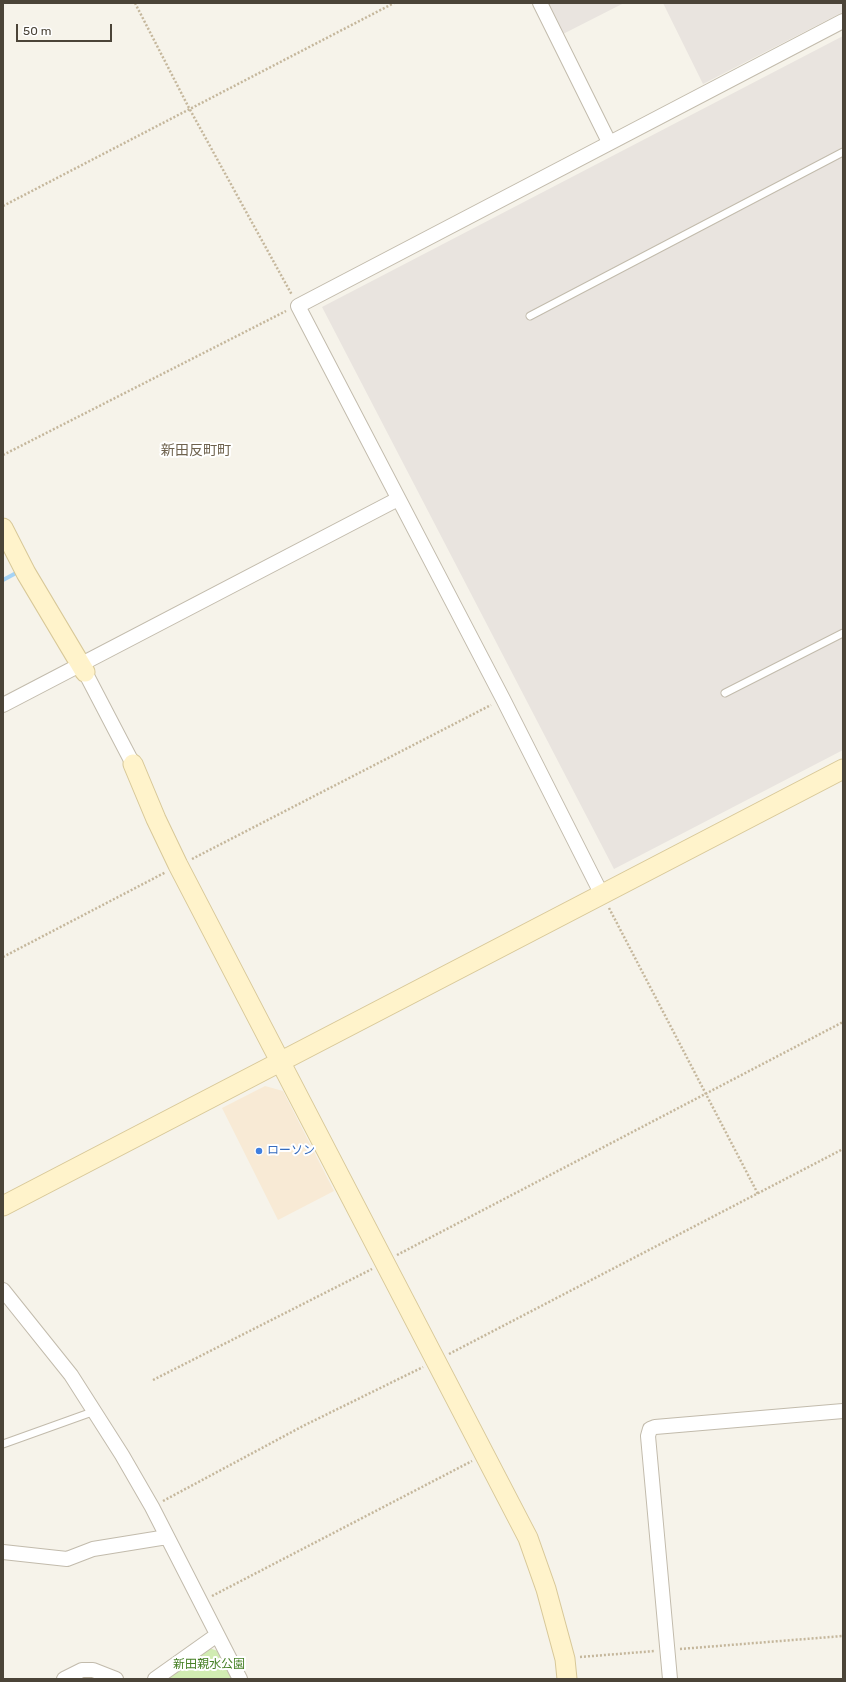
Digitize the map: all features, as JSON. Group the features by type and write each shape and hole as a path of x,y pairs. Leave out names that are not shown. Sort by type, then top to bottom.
{"street":[{"path":"540,3 609,142"},
{"path":"602,895 503,699 298,306 609,142 843,21"},
{"path":"3,705 83,668 398,499"},
{"path":"3,528 26,573 83,668 133,764 156,819 178,865 528,1538 546,1589 565,1659 567,1679"},
{"path":"3,1206 843,769"},
{"path":"3,1290 71,1375 95,1411 152,1507 240,1679"},
{"path":"670,1679 648,1436 650,1430 659,1426 843,1412"},
{"path":"3,1552 67,1559 93,1549 167,1537"},
{"path":"155,1679 217,1635"},
{"path":"64,1679 82,1670 93,1670 116,1679"}],"lane":[{"path":"530,316 843,152"},
{"path":"725,693 843,633"},
{"path":"3,1444 95,1411"}],"path":[{"path":"3,455 298,306 189,108 135,3"},
{"path":"3,206 189,108 394,3"},
{"path":"3,957 178,865 503,699"},
{"path":"602,895 758,1194"},
{"path":"153,1380 385,1262 843,1022"},
{"path":"152,1507 303,1426 436,1360 843,1149"},
{"path":"200,1602 485,1454"},
{"path":"565,1659 843,1636"}],"shaded area":[{"path":"548,3 624,3 563,34"},
{"path":"663,3 843,3 843,12 703,84"},
{"path":"843,36 843,750 614,869 322,307"},
{"path":"265,1086 283,1091 334,1191 278,1220 222,1108"}],"green space":[{"name":"新田親水公園","path":"209,1648 218,1651 233,1679 165,1679"}],"waterway":[{"path":"3,580 18,572"}],"place":[{"name":"ローソン","path":"259,1151"}],"district":[{"name":"新田反町町","path":"196,451"}]}
